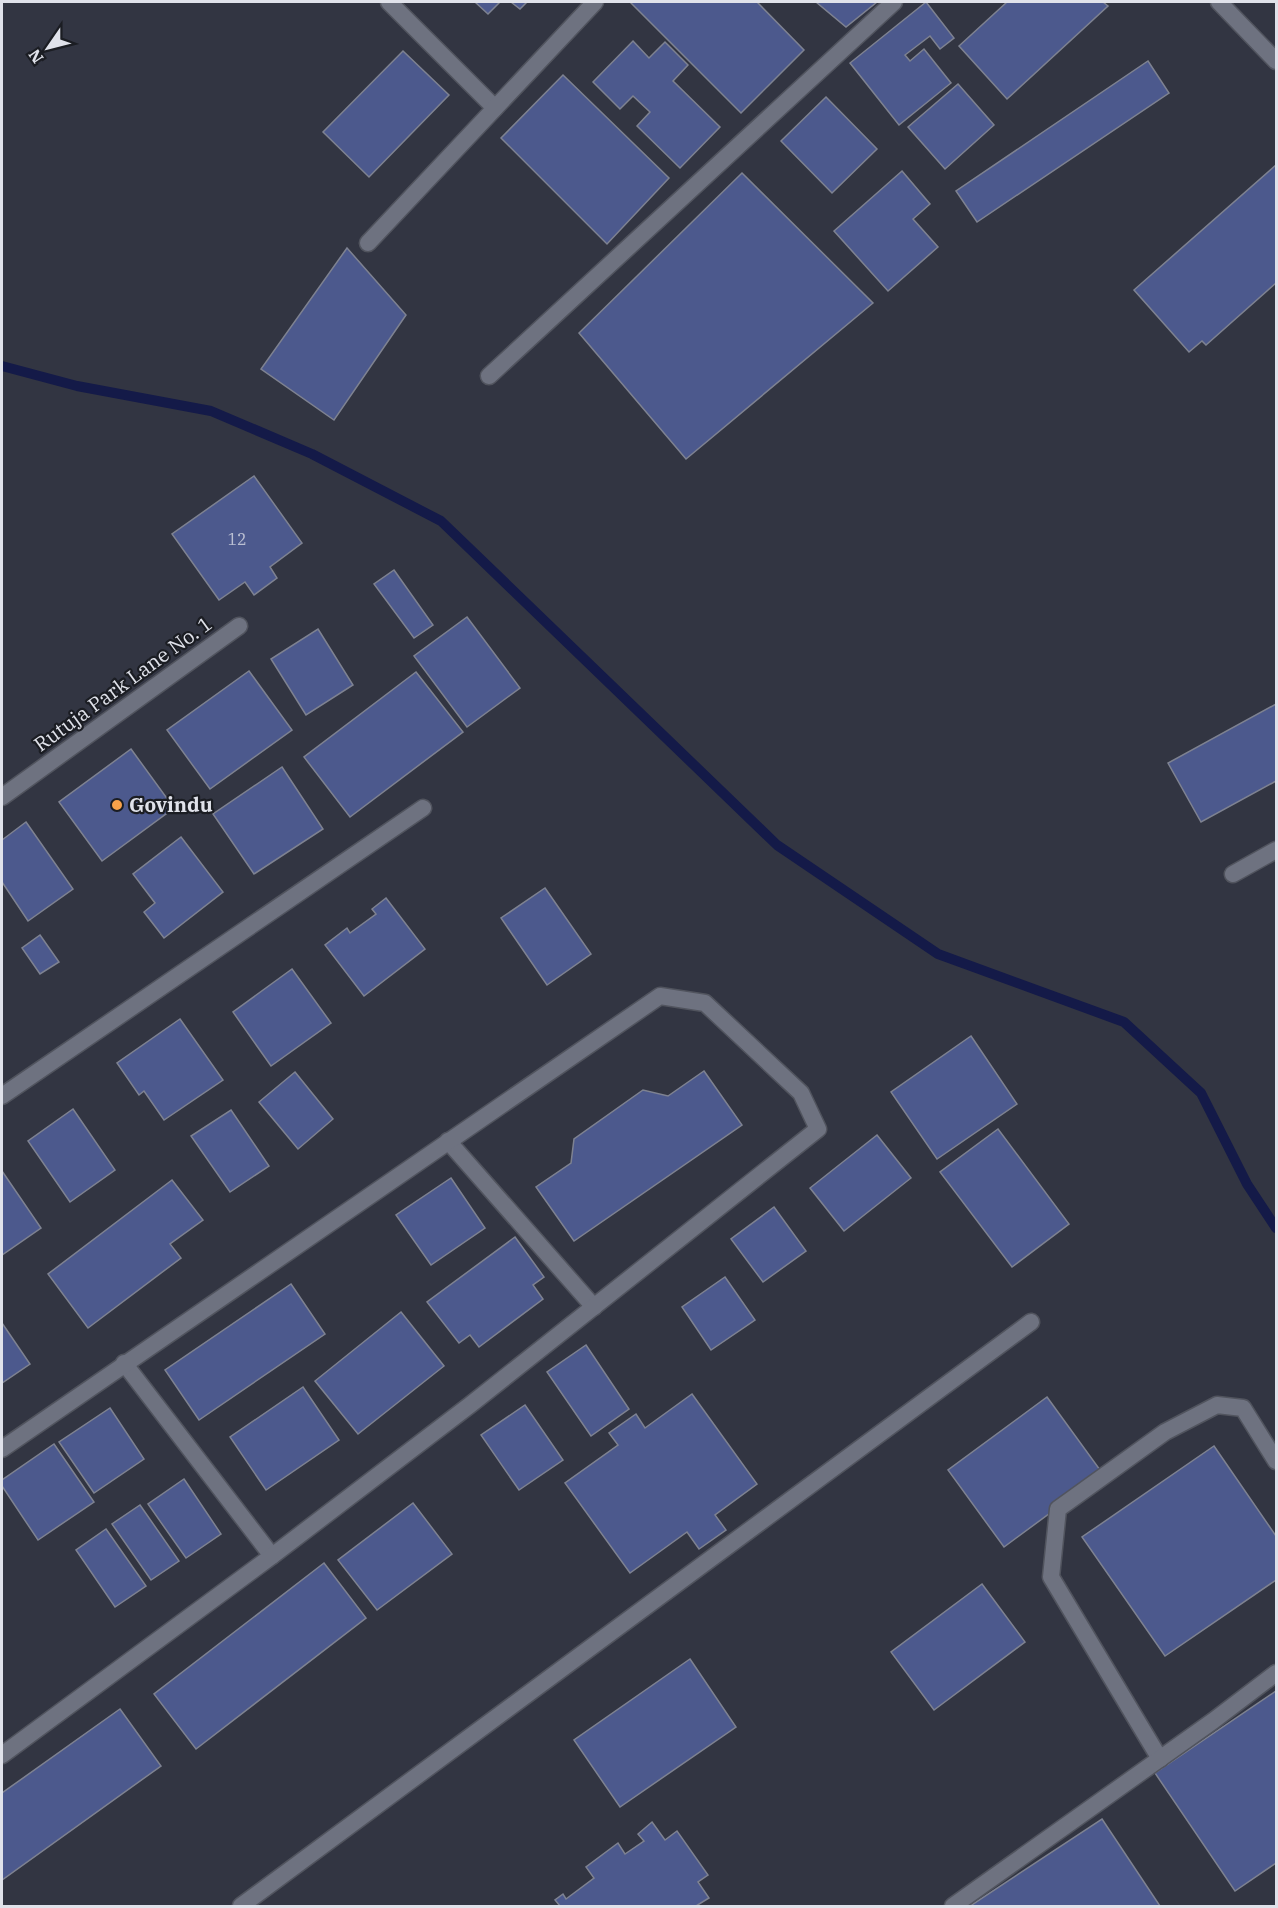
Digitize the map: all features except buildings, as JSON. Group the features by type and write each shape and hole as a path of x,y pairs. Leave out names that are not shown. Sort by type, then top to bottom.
{"street":[{"path":"389,2 495,108"},
{"path":"368,243 596,2"},
{"path":"489,376 894,2"},
{"path":"1219,2 1276,61"},
{"name":"Rutuja Park Lane No. 1","path":"2,797 239,626"},
{"path":"2,1096 423,808"},
{"path":"1233,874 1276,850"},
{"path":"2,1449 660,996 705,1003 801,1093 818,1129 470,1405 272,1556 2,1755"},
{"path":"448,1141 594,1307"},
{"path":"241,1906 1031,1322"},
{"path":"124,1363 272,1556"},
{"path":"1160,1759 1051,1577 1058,1509 1165,1432 1217,1405 1243,1408 1276,1461"},
{"path":"952,1906 1160,1759 1276,1673"}],"waterway":[{"path":"2,366 77,386 211,411 312,454 441,521 777,845 938,954 1124,1022 1201,1093 1247,1184 1276,1228"}],"place":[{"name":"Govindu","path":"117,805"}]}
